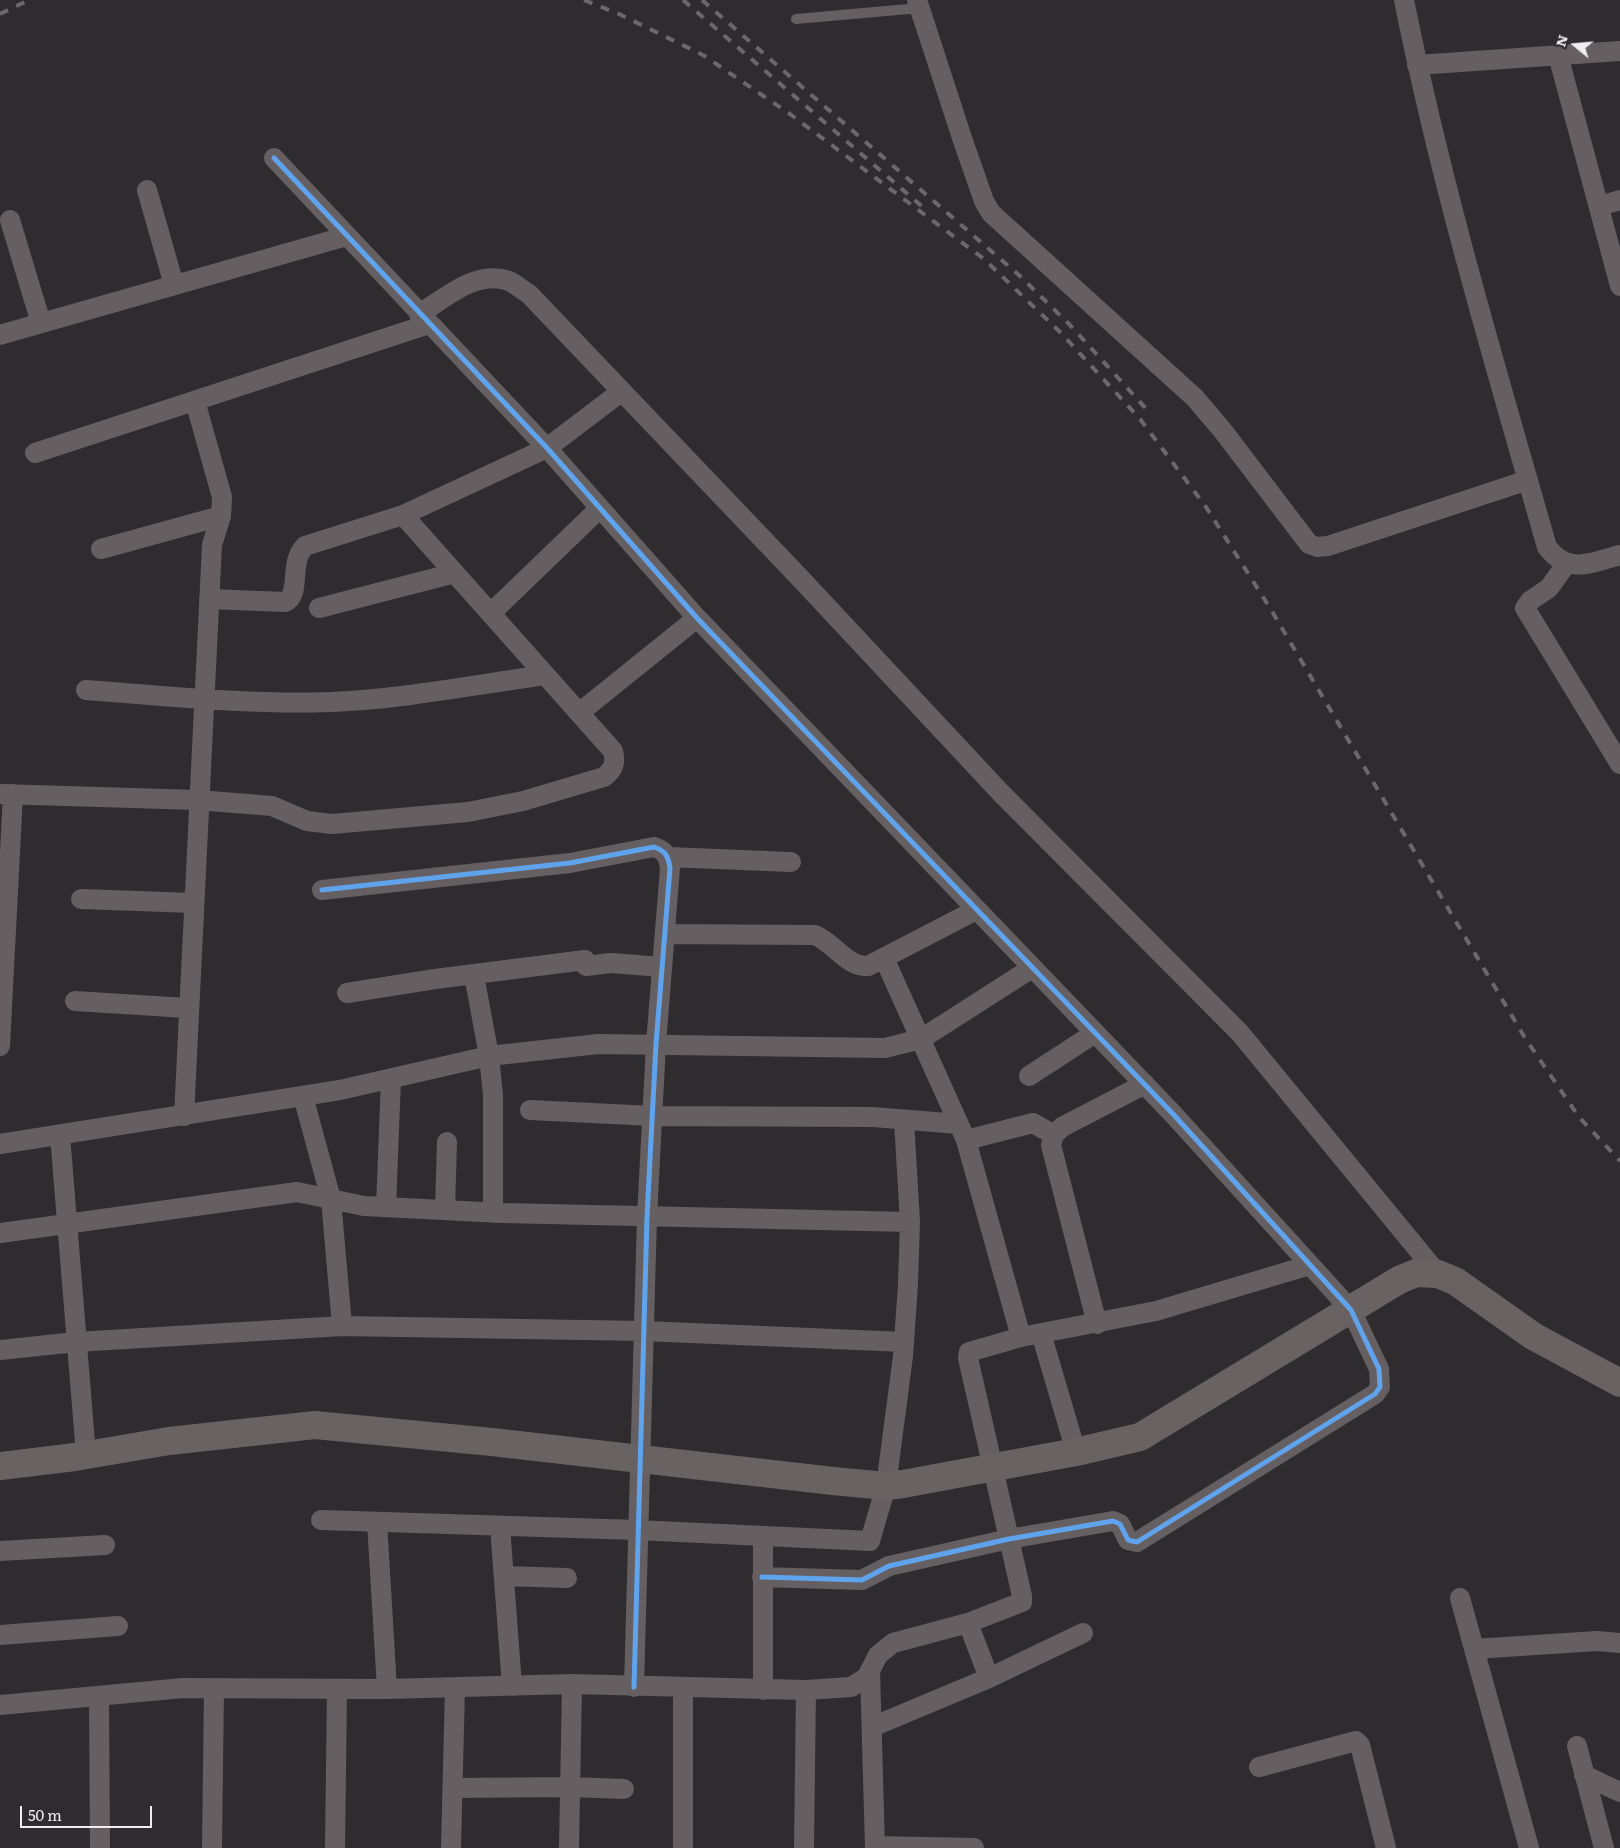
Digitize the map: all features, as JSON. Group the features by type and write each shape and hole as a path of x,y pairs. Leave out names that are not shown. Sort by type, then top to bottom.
{"street":[{"path":"1404,0 1416,65 1464,260 1547,546 1554,556 1567,563 1582,565 1620,555"},
{"path":"919,4 962,141 984,201 991,213 1195,398 1223,430 1310,544 1317,547 1328,546 1528,480"},
{"path":"1416,65 1620,51"},
{"path":"1558,55 1620,286"},
{"path":"274,158 547,448 697,618 1145,1084 1350,1310 1380,1369 1380,1387 1375,1394 1137,1542 1128,1540 1120,1524 1113,1521 1009,1540 889,1566 862,1580 762,1577"},
{"path":"147,190 174,286"},
{"path":"1598,206 1620,200"},
{"path":"10,220 41,323"},
{"path":"0,335 347,236"},
{"path":"34,453 195,401 424,319 475,280 493,277 510,281 529,294 800,578 1001,793 1240,1033 1438,1274"},
{"path":"209,599 285,602 294,595 298,553 306,546 403,515 547,448 622,391"},
{"path":"184,1116 212,545 220,516 222,497 195,401"},
{"path":"491,613 600,508"},
{"path":"0,1046 7,794 198,800 272,806 307,821 332,824 468,812 523,801 604,777 612,770 616,761 613,751 403,515"},
{"path":"102,549 220,516"},
{"path":"1567,563 1549,588 1530,601 1525,608 1620,764"},
{"path":"319,608 455,573"},
{"path":"579,713 697,618"},
{"path":"86,690 203,699 333,702 408,694 545,675"},
{"path":"322,890 570,863 654,847 662,850 668,857 670,868 656,1044 654,1116 647,1217 638,1459 634,1687"},
{"path":"668,857 791,862"},
{"path":"81,899 193,903"},
{"path":"665,934 815,935 827,941 854,965 868,966 976,910"},
{"path":"884,958 962,1132 1021,1337"},
{"path":"347,993 474,975 585,963 662,967"},
{"path":"0,1144 303,1096 391,1079 489,1056 598,1044 885,1048 921,1039 1032,968"},
{"path":"474,975 489,1056 494,1123 493,1213"},
{"path":"75,1001 188,1008"},
{"path":"1029,1076 1095,1033"},
{"path":"386,1207 390,1155 391,1079"},
{"path":"1097,1324 1051,1152 1054,1135 1062,1127 1145,1084"},
{"path":"303,1096 331,1199 342,1326"},
{"path":"530,1110 654,1116 904,1120 962,1132 1033,1123 1054,1135"},
{"path":"321,1520 637,1530 870,1541 886,1486 904,1342 910,1222 904,1120"},
{"path":"60,1135 86,1455"},
{"path":"445,1210 447,1142"},
{"path":"0,1232 297,1192 364,1206 493,1213 910,1222"},
{"path":"0,1705 183,1688 387,1689 572,1684 806,1690 851,1686 860,1683 878,1655 893,1643 968,1623 1022,1602 968,1354 972,1350 1021,1337 1097,1324 1156,1311 1310,1265"},
{"path":"0,1466 86,1455 169,1441 315,1425 886,1486 1076,1452 1140,1437 1400,1280 1416,1273 1438,1274 1454,1281 1533,1336 1620,1383"},
{"path":"0,1350 76,1342 342,1326 644,1331 904,1342"},
{"path":"1042,1333 1076,1452"},
{"path":"378,1522 387,1689"},
{"path":"500,1526 512,1686"},
{"path":"763,1536 764,1690"},
{"path":"0,1550 105,1544"},
{"path":"504,1576 567,1578"},
{"path":"1460,1598 1529,1848"},
{"path":"968,1623 989,1678"},
{"path":"0,1635 118,1626"},
{"path":"872,1727 989,1678 1083,1633"},
{"path":"1474,1649 1597,1641 1620,1643"},
{"path":"870,1670 875,1847 974,1848"},
{"path":"570,1848 572,1684"},
{"path":"212,1848 214,1688"},
{"path":"451,1848 455,1688"},
{"path":"683,1688 683,1848"},
{"path":"335,1848 337,1689"},
{"path":"804,1848 806,1690"},
{"path":"99,1697 100,1848"},
{"path":"1259,1767 1356,1741 1360,1745 1386,1848"},
{"path":"1577,1746 1604,1848"},
{"path":"1584,1775 1620,1792"},
{"path":"453,1788 571,1787 624,1789"}],"lane":[{"path":"796,19 919,4"}],"railway":[{"path":"0,14 29,0"},
{"path":"584,0 619,14 703,55 790,114 984,259 1061,333 1140,419 1206,507 1270,608 1525,1038 1579,1117 1620,1161"},
{"path":"683,0 925,209"},
{"path":"702,0 1020,276 1070,325 1150,413"}],"cycle path":[{"path":"274,158 547,448 697,618 1173,1114 1351,1310 1379,1369 1380,1387 1375,1394 1137,1542 1128,1540 1120,1524 1113,1521 1009,1539 889,1566 862,1580 762,1577"},
{"path":"322,890 570,863 654,847 664,852 667,857 670,868 656,1044 647,1217 634,1687"}]}
